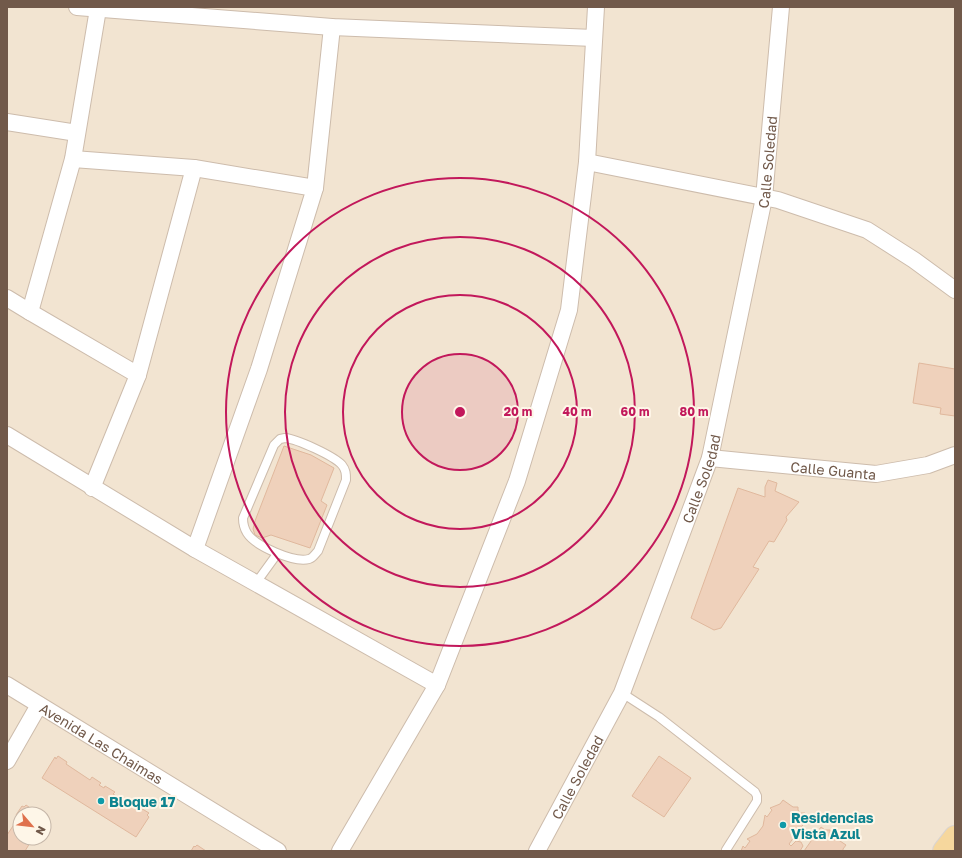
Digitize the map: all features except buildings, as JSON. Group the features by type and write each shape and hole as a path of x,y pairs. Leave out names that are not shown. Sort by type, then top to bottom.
{"main road":[{"path":"944,851 955,837"}],"street":[{"path":"77,7 332,27 594,38"},
{"path":"340,851 437,685 517,481 568,310 587,162 596,7"},
{"name":"Calle Soledad","path":"537,851 622,693 710,458 764,198 781,7"},
{"path":"30,312 73,159 98,9"},
{"path":"195,549 259,369 315,188 332,27"},
{"path":"7,122 77,133"},
{"path":"73,159 194,168 315,188"},
{"path":"587,162 778,200 867,230 914,260 955,290"},
{"path":"92,488 138,375 194,168"},
{"path":"7,298 138,375"},
{"path":"7,436 195,549 437,685"},
{"name":"Calle Guanta","path":"710,458 876,474 928,465 955,455"},
{"name":"Avenida Las Chaimas","path":"7,685 278,851"},
{"path":"7,761 40,705"}],"lane":[{"path":"285,438 293,439 332,458 341,465 346,473 346,480 318,551 311,559 304,560 277,554 247,534 243,524 243,518 274,445 280,439 285,438"},
{"path":"256,583 277,554"},
{"path":"622,693 659,717 755,792 757,801 726,850"}],"shaded area":[{"path":"7,7 955,7 955,851 7,851"}],"place":[{"name":"Bloque 17","path":"101,801"},
{"name":"Residencias Vista Azul","path":"783,825"}]}
